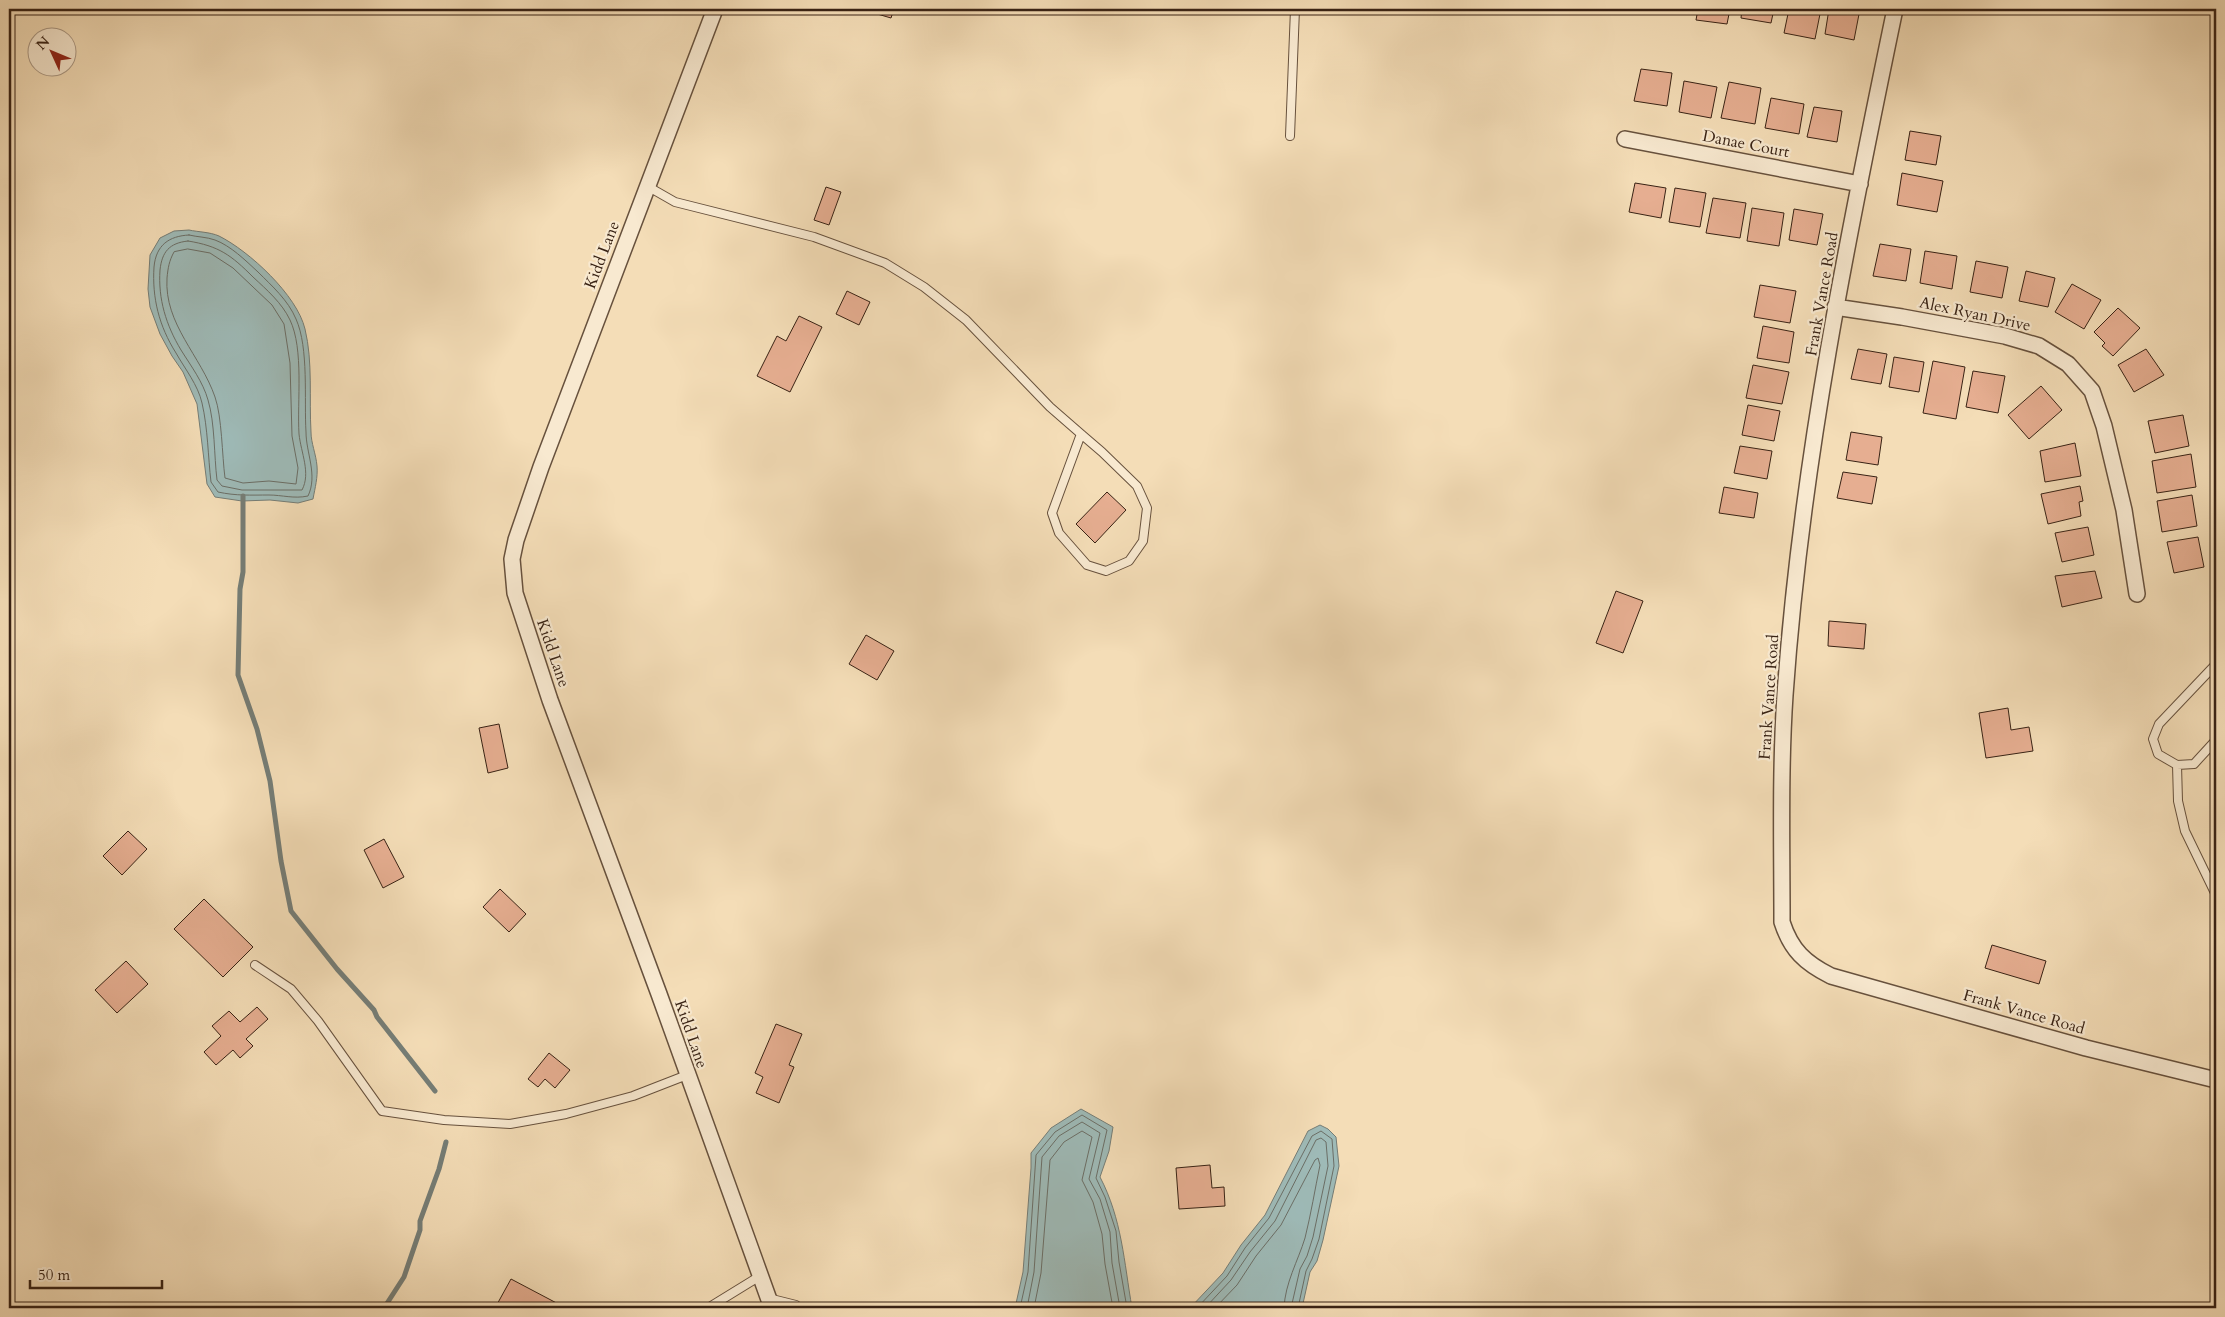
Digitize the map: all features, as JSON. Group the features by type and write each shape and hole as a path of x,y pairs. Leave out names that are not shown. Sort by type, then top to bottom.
{"street":[{"name":"Kidd Lane","path":"715,9 519,531 512,559 512,576 522,618 550,700 659,994 770,1303"},
{"name":"Frank Vance Road","path":"1894,9 1836,307 1796,579 1786,694 1782,771 1782,922 1787,936 1805,960 1831,976 2086,1048 2216,1080"},
{"name":"Danae Court","path":"1625,139 1860,184"},
{"name":"Alex Ryan Drive","path":"1836,307 2004,336 2039,346 2068,364 2092,391 2104,426 2124,510 2137,594"}],"lane":[{"path":"1290,136 1295,9"},
{"path":"647,186 675,202 814,237 885,263 924,287 966,320 1050,407 1081,434 1137,486 1148,508 1143,541 1129,561 1106,571 1087,565 1059,532 1052,513 1081,434"},
{"path":"2216,664 2159,724 2153,739 2158,754 2177,765 2194,764 2216,740"},
{"path":"2177,765 2178,802 2185,831 2216,894"},
{"path":"255,965 291,989 318,1021 382,1111 444,1120 510,1124 566,1114 633,1096 687,1075"},
{"path":"708,1308 760,1276"},
{"path":"770,1303 796,1305 798,1308"}],"water":[{"path":"189,230 219,236 244,252 270,275 292,302 300,316 305,329 309,354 311,436 317,466 313,499 298,503 270,500 242,501 215,497 207,484 197,404 183,372 160,334 150,307 148,289 150,255 160,238 174,231"},
{"path":"1081,1109 1113,1127 1109,1151 1100,1177 1118,1225 1132,1308 1015,1308 1023,1272 1031,1153 1051,1128"},
{"path":"1320,1125 1328,1129 1336,1137 1339,1166 1323,1240 1317,1261 1310,1272 1302,1308 1190,1308 1223,1273 1241,1245 1265,1215 1308,1131"}],"building":[{"path":"876,9 894,9 891,18 874,13"},
{"path":"1698,9 1730,9 1727,24 1696,20"},
{"path":"1742,9 1774,9 1771,23 1741,18"},
{"path":"1789,9 1821,9 1815,39 1784,33"},
{"path":"1829,9 1860,9 1854,40 1825,34"},
{"path":"1641,69 1672,73 1667,106 1634,101"},
{"path":"1684,81 1717,87 1711,118 1679,112"},
{"path":"1729,82 1761,88 1755,124 1721,118"},
{"path":"1771,98 1804,104 1799,134 1765,128"},
{"path":"1814,107 1842,111 1837,142 1807,137"},
{"path":"1910,131 1941,136 1936,165 1905,160"},
{"path":"1902,173 1943,181 1937,212 1897,205"},
{"path":"1635,183 1666,188 1661,218 1629,212"},
{"path":"826,187 841,192 829,225 814,220"},
{"path":"1675,188 1706,193 1700,227 1669,222"},
{"path":"1713,198 1746,203 1740,238 1706,233"},
{"path":"1752,208 1784,213 1779,246 1747,241"},
{"path":"1794,209 1823,214 1817,245 1789,240"},
{"path":"1880,244 1911,249 1906,281 1873,276"},
{"path":"1925,251 1957,256 1952,289 1920,283"},
{"path":"1976,261 2008,267 2002,298 1970,292"},
{"path":"2026,271 2055,278 2048,307 2019,301"},
{"path":"2072,284 2101,300 2084,329 2055,312"},
{"path":"1760,285 1796,291 1790,323 1754,317"},
{"path":"847,291 870,302 859,325 836,314"},
{"path":"2118,308 2140,328 2113,356 2102,346 2105,343 2094,332"},
{"path":"799,316 822,327 790,392 757,376 777,336 786,341"},
{"path":"1763,326 1794,332 1789,363 1757,358"},
{"path":"1858,349 1887,354 1881,384 1851,379"},
{"path":"2146,349 2164,375 2134,392 2118,365"},
{"path":"1894,357 1924,362 1919,392 1889,387"},
{"path":"1933,361 1965,367 1956,419 1923,413"},
{"path":"1753,365 1789,372 1782,404 1746,398"},
{"path":"1973,371 2005,376 1998,413 1966,407"},
{"path":"2041,386 2062,410 2029,439 2008,415"},
{"path":"1748,405 1780,411 1774,441 1742,435"},
{"path":"2183,415 2189,446 2155,453 2148,421"},
{"path":"1851,432 1882,437 1878,465 1846,460"},
{"path":"2075,443 2081,476 2045,482 2040,451"},
{"path":"1740,446 1772,451 1767,479 1734,473"},
{"path":"2191,454 2196,487 2157,493 2152,461"},
{"path":"1843,472 1877,477 1872,504 1837,498"},
{"path":"2080,486 2083,501 2079,502 2081,516 2048,524 2041,494"},
{"path":"1724,487 1758,493 1754,518 1719,513"},
{"path":"1107,492 1126,510 1095,543 1076,524"},
{"path":"2192,495 2197,526 2162,532 2157,501"},
{"path":"2088,527 2094,555 2062,562 2055,533"},
{"path":"2198,537 2204,567 2174,573 2167,542"},
{"path":"2095,571 2102,598 2062,607 2055,576"},
{"path":"1616,591 1643,601 1623,653 1596,643"},
{"path":"1829,621 1866,624 1864,649 1828,646"},
{"path":"866,635 894,651 877,680 849,664"},
{"path":"2008,708 2011,730 2029,727 2033,751 1986,758 1979,713"},
{"path":"499,724 508,768 488,773 479,728"},
{"path":"128,831 147,849 122,875 103,856"},
{"path":"384,839 404,877 383,888 364,850"},
{"path":"500,889 526,914 509,932 483,907"},
{"path":"204,899 253,947 223,977 174,929"},
{"path":"1992,945 2046,961 2039,984 1985,968"},
{"path":"126,961 148,984 117,1013 95,990"},
{"path":"257,1007 268,1019 246,1039 253,1046 240,1058 233,1050 216,1065 204,1052 221,1036 212,1026 229,1011 240,1022"},
{"path":"776,1024 802,1034 789,1065 794,1067 779,1103 756,1093 763,1077 755,1073"},
{"path":"549,1053 570,1070 555,1088 545,1079 538,1087 528,1079"},
{"path":"1210,1165 1212,1188 1224,1187 1225,1206 1179,1209 1176,1168"},
{"path":"511,1279 566,1308 495,1308"}],"waterway":[{"path":"243,496 243,572 240,589 238,675 257,729 270,781 281,861 291,911 337,969 374,1010 377,1017 435,1091"},
{"path":"384,1308 404,1277 446,1142"}]}
